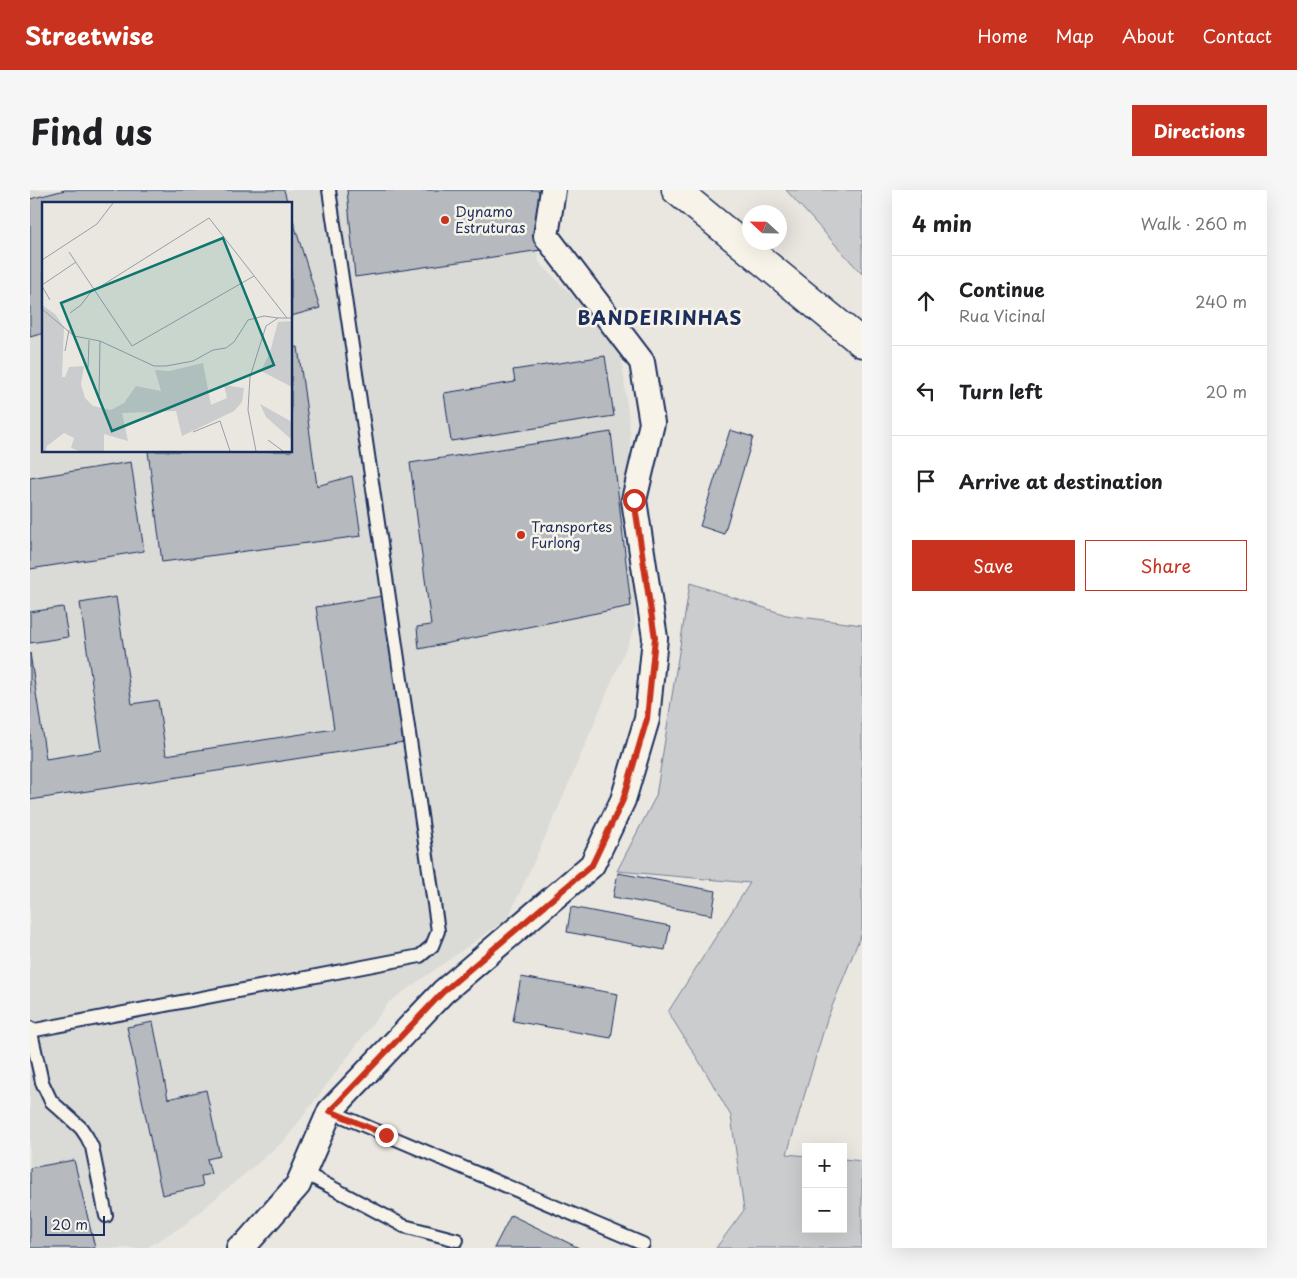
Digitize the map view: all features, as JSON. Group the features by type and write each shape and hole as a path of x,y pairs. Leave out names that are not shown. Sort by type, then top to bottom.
{"street":[{"path":"239,1248 244,1246 298,1185 330,1111 443,992 592,865 623,800 647,719 655,638 634,500 652,423 642,362 546,236 553,190"},
{"path":"676,190 862,343"}],"lane":[{"path":"106,1216 90,1142 81,1128 51,1101 42,1082 30,1030 420,956 432,946 438,931 329,190"},
{"path":"330,1111 643,1244"},
{"path":"303,1172 404,1226 457,1240"}],"shaded area":[{"path":"30,190 530,190 539,262 620,344 630,431 635,627 557,811 508,918 389,1002 285,1140 184,1225 146,1248 30,1248"},
{"path":"786,190 862,190 862,274"},
{"path":"690,583 786,615 862,625 862,932 827,1019 787,1154 802,1156 802,1233 847,1233 847,1159 862,1161 862,1248 716,1248 744,1210 731,1116 668,1012 750,883 617,871 656,796"}],"building":[{"path":"65,190 284,190 287,202 42,202 42,334 30,337 30,199"},
{"name":"Dynamo Estruturas","path":"347,190 539,190 541,250 355,277"},
{"path":"292,217 320,308 292,316"},
{"path":"298,347 317,486 352,476 361,536 162,562 148,452 292,452 292,348"},
{"path":"605,356 614,416 451,441 444,393 515,382 513,370"},
{"path":"730,430 753,437 724,534 700,526"},
{"name":"Transportes Furlong","path":"611,432 631,606 419,649 417,627 431,625 410,463"},
{"path":"131,462 144,551 30,569 30,478"},
{"path":"382,596 404,742 30,800 30,653 46,759 102,750 80,603 116,597 132,704 158,700 166,755 334,729 316,607"},
{"path":"63,607 68,637 30,643 30,612"},
{"path":"618,873 716,891 712,915 613,897"},
{"path":"571,907 670,926 665,950 567,932"},
{"path":"521,977 618,994 611,1038 513,1021"},
{"path":"153,1022 168,1099 206,1090 220,1156 207,1159 211,1174 201,1176 203,1186 162,1195 127,1027"},
{"path":"74,1160 95,1248 30,1248 30,1168"},
{"path":"511,1215 579,1248 494,1248"}],"place":[{"name":"Dynamo Estruturas","path":"445,220"},
{"name":"Transportes Furlong","path":"521,535"}],"district":[{"name":"BANDEIRINHAS","path":"660,318"}],"route":[{"path":"386,1135 330,1111 443,992 592,865 623,800 647,719 655,638 634,500"}]}
